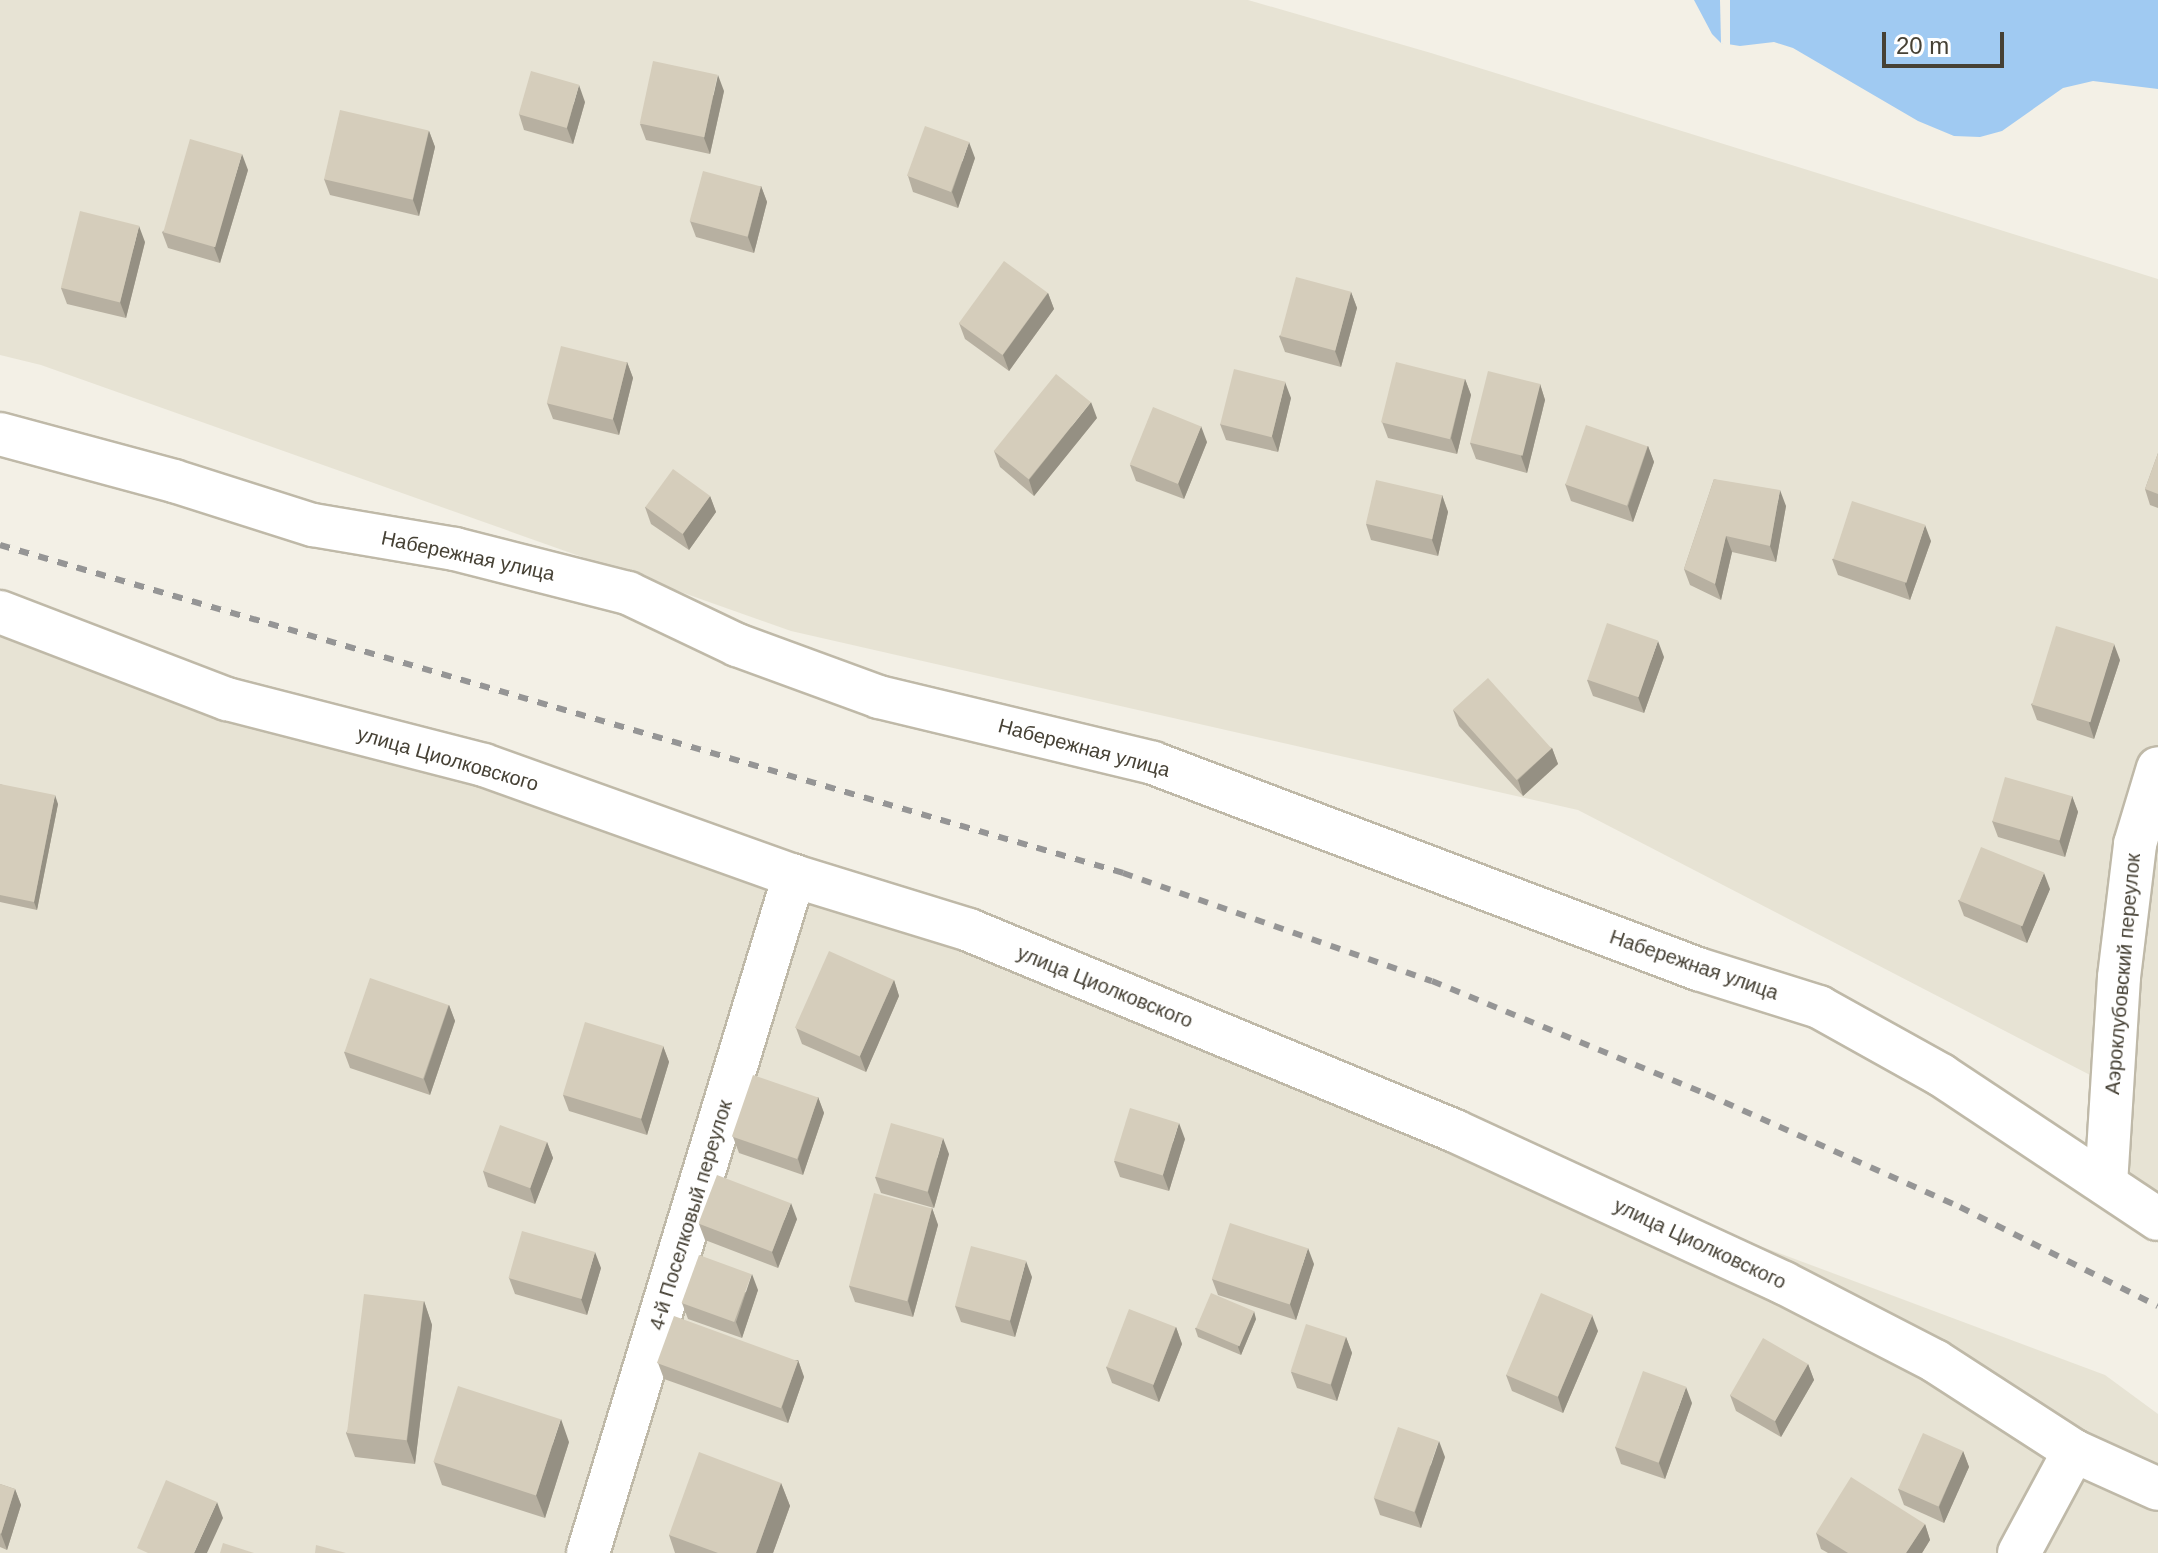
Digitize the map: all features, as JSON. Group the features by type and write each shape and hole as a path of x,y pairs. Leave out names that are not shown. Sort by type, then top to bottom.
{"street":[{"name":"Набережная улица","path":"0,434 174,481 313,525 455,549 628,593 737,645 879,697 1153,763 1698,969 1819,1007 1941,1075 2158,1219"},
{"name":"улица Циолковского","path":"0,612 227,699 484,765 794,876 969,930 1455,1131 1784,1283 1921,1354 2074,1451 2158,1489"},
{"name":"Аэроклубовский переулок","path":"2106,1184 2119,977 2135,844 2158,768"},
{"name":"4-й Поселковый переулок","path":"588,1553 794,876"},
{"path":"2019,1553 2074,1451"}],"shaded area":[{"path":"0,0 1248,0 1431,53 2158,279 2158,1208 2137,1196 2092,1076 1578,810 791,631 41,365 0,355"},
{"path":"0,618 897,923 2105,1375 2158,1414 2158,1553 0,1553"}],"water":[{"path":"1694,0 2158,0 2158,89 2093,81 2063,88 2002,131 1980,137 1954,136 1918,121 1793,48 1774,42 1740,46 1721,43 1712,34"}],"pier":[{"path":"1720,0 1730,0 1730,47 1721,43"}],"building":[{"path":"653,61 718,75 704,137 640,124"},
{"path":"531,71 579,85 567,128 519,114"},
{"path":"340,110 429,130 413,200 324,179"},
{"path":"925,126 969,142 951,192 907,176"},
{"path":"190,139 242,154 215,247 163,232"},
{"path":"703,171 761,187 747,237 690,221"},
{"path":"80,211 139,226 120,302 61,288"},
{"path":"1004,261 1048,293 1002,355 959,323"},
{"path":"1296,277 1351,292 1335,351 1280,336"},
{"path":"561,346 627,362 613,420 547,403"},
{"path":"1396,362 1465,379 1450,439 1381,422"},
{"path":"1234,369 1285,382 1272,437 1220,424"},
{"path":"1488,371 1540,384 1522,456 1470,443"},
{"path":"1056,374 1091,402 1029,479 994,451"},
{"path":"1153,407 1201,426 1178,484 1130,464"},
{"path":"1586,425 1647,446 1627,506 1565,485"},
{"path":"2158,453 2158,494 2145,489"},
{"path":"673,469 710,496 683,534 645,507"},
{"path":"1714,479 1780,490 1770,546 1726,536 1715,584 1684,569"},
{"path":"1376,480 1442,495 1432,539 1366,524"},
{"path":"1852,501 1925,525 1906,583 1833,559"},
{"path":"1607,623 1658,641 1639,697 1587,680"},
{"path":"2056,626 2114,644 2090,722 2032,704"},
{"path":"1488,678 1552,749 1517,780 1453,709"},
{"path":"2005,777 2072,796 2060,841 1992,821"},
{"path":"0,784 55,795 34,902 0,895"},
{"path":"1981,847 2044,872 2022,926 1959,901"},
{"path":"829,951 894,980 860,1057 795,1028"},
{"path":"370,978 448,1005 423,1079 345,1052"},
{"path":"585,1022 663,1046 641,1119 563,1095"},
{"path":"753,1075 818,1097 797,1159 732,1136"},
{"path":"1130,1108 1179,1123 1163,1176 1114,1161"},
{"path":"891,1123 943,1138 927,1192 876,1177"},
{"path":"500,1125 547,1142 530,1188 483,1171"},
{"path":"717,1175 791,1203 772,1252 698,1224"},
{"path":"874,1193 932,1209 907,1301 849,1286"},
{"path":"1230,1223 1308,1248 1290,1304 1212,1279"},
{"path":"522,1231 595,1252 582,1299 508,1278"},
{"path":"971,1246 1026,1261 1010,1321 955,1306"},
{"path":"699,1255 752,1274 734,1322 682,1303"},
{"path":"1211,1293 1254,1311 1239,1346 1196,1328"},
{"path":"1541,1293 1593,1315 1558,1397 1506,1375"},
{"path":"364,1294 424,1301 406,1440 347,1433"},
{"path":"1129,1309 1176,1327 1153,1385 1107,1367"},
{"path":"674,1316 798,1361 781,1408 657,1363"},
{"path":"1306,1324 1346,1337 1330,1385 1291,1372"},
{"path":"1763,1338 1808,1364 1775,1421 1730,1395"},
{"path":"1643,1371 1686,1387 1659,1463 1615,1447"},
{"path":"458,1386 561,1419 536,1495 433,1462"},
{"path":"1398,1427 1439,1441 1414,1512 1374,1498"},
{"path":"1923,1433 1963,1451 1938,1507 1898,1489"},
{"path":"699,1452 781,1483 756,1553 718,1553 669,1535"},
{"path":"1851,1477 1925,1524 1906,1553 1848,1553 1816,1533"},
{"path":"166,1480 217,1502 194,1553 148,1553 137,1548"},
{"path":"0,1484 15,1489 1,1534 0,1533"},
{"path":"223,1543 254,1553 220,1553"},
{"path":"316,1545 346,1553 315,1553"}],"railway":[{"path":"0,545 1123,873 1432,981 1706,1094 1960,1207 2158,1306"}]}
